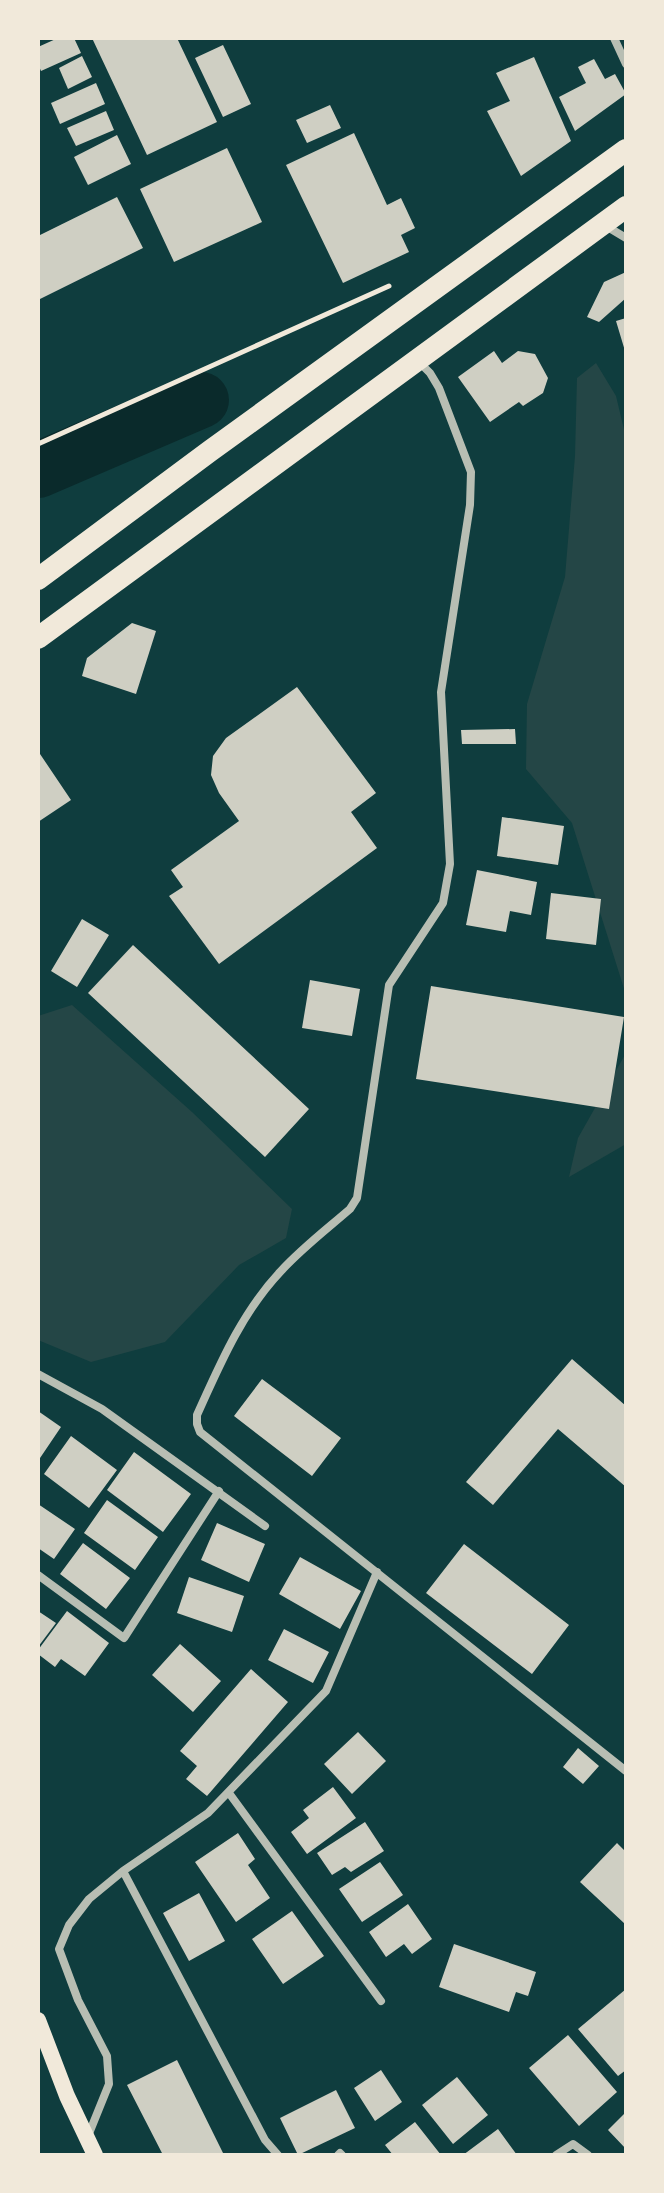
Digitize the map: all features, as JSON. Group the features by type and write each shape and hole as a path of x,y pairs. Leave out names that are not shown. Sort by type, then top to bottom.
{"highway":[{"path":"38,579 626,150"},
{"path":"38,638 626,207"}],"main road":[{"path":"38,2020 91,2148"}],"street":[{"path":"614,38 626,64"},
{"path":"602,224 626,238"},
{"path":"416,359 439,388 471,472 470,505 441,692 450,864 443,903 389,985 357,1198 350,1209 281,1270 268,1286 232,1338 197,1415 197,1424 200,1432 626,1771"},
{"path":"38,1374 102,1409 265,1526"},
{"path":"38,1575 124,1638 219,1491"},
{"path":"91,2148 109,2084 107,2056 78,2000 59,1949 69,1925 89,1899 123,1871 208,1813 326,1691 377,1572"},
{"path":"229,1793 381,2001"},
{"path":"123,1871 265,2140 278,2155"},
{"path":"556,2155 573,2144 588,2155"}],"path":[{"path":"38,444 403,280 445,282"}],"shaded area":[{"path":"596,363 616,396 626,438 626,995 572,823 526,769 527,704 565,577 575,456 577,378"},
{"path":"72,1005 192,1112 292,1209 286,1238 239,1265 165,1342 91,1362 38,1340 38,1016"},
{"path":"626,1053 626,1144 569,1177 578,1138"}],"building":[{"path":"58,38 74,38 81,53 41,71 38,47"},
{"path":"92,38 177,38 217,122 147,155"},
{"path":"223,45 251,104 223,117 195,58"},
{"path":"82,56 92,77 68,89 59,68"},
{"path":"534,57 571,141 521,176 487,111 510,101 496,73"},
{"path":"594,59 605,79 615,74 626,94 575,131 559,97 586,83 578,67"},
{"path":"96,83 105,104 60,124 51,103"},
{"path":"330,105 341,128 307,143 296,120"},
{"path":"106,111 114,130 76,146 67,128"},
{"path":"354,133 387,205 401,198 415,228 401,235 409,252 343,283 286,165"},
{"path":"117,135 131,164 88,185 74,157"},
{"path":"227,148 262,222 174,262 140,189"},
{"path":"117,197 143,248 38,300 38,236"},
{"path":"626,272 626,298 599,322 587,317 604,282"},
{"path":"626,318 626,351 625,351 616,321"},
{"path":"494,351 502,363 518,351 535,354 548,378 543,393 523,406 519,402 490,422 458,377"},
{"path":"132,623 156,631 136,694 82,676 87,658"},
{"path":"297,687 376,793 351,812 377,848 219,964 169,896 183,887 171,870 239,821 219,793 211,775 213,756 226,738"},
{"path":"515,729 516,744 462,744 461,730"},
{"path":"38,751 71,800 38,822"},
{"path":"502,817 564,826 558,865 497,856"},
{"path":"477,870 537,882 531,915 510,911 506,932 466,925"},
{"path":"551,893 601,899 596,945 546,939"},
{"path":"82,919 109,935 77,987 51,971"},
{"path":"133,945 309,1109 265,1157 88,993"},
{"path":"310,980 360,989 352,1036 302,1028"},
{"path":"431,986 624,1017 609,1109 416,1079"},
{"path":"572,1359 626,1406 626,1487 558,1429 493,1505 466,1482"},
{"path":"262,1379 341,1438 312,1476 234,1416"},
{"path":"38,1411 61,1427 38,1461"},
{"path":"71,1436 117,1470 89,1508 44,1474"},
{"path":"134,1452 191,1494 163,1532 107,1490"},
{"path":"107,1500 158,1537 135,1570 84,1533"},
{"path":"38,1504 75,1529 54,1559 38,1548"},
{"path":"217,1523 265,1544 249,1582 201,1560"},
{"path":"83,1543 130,1578 106,1609 60,1574"},
{"path":"464,1544 569,1625 532,1674 426,1593"},
{"path":"300,1557 361,1591 340,1629 279,1594"},
{"path":"189,1577 244,1596 232,1632 177,1613"},
{"path":"38,1611 56,1623 38,1647"},
{"path":"67,1611 109,1643 85,1676 61,1659 55,1667 38,1654"},
{"path":"284,1629 329,1652 313,1683 268,1660"},
{"path":"180,1644 221,1681 193,1712 152,1675"},
{"path":"251,1669 288,1702 207,1796 186,1779 197,1766 180,1751"},
{"path":"358,1732 386,1761 352,1794 324,1764"},
{"path":"578,1748 599,1766 583,1784 563,1767"},
{"path":"333,1787 356,1818 307,1854 291,1832 309,1818 303,1810"},
{"path":"365,1822 384,1851 351,1872 345,1867 332,1875 317,1853"},
{"path":"238,1833 255,1859 248,1865 270,1898 236,1922 195,1862"},
{"path":"617,1843 626,1852 625,1924 580,1882"},
{"path":"380,1862 403,1895 362,1922 339,1889"},
{"path":"199,1893 225,1941 189,1961 163,1913"},
{"path":"408,1904 432,1939 412,1954 404,1944 386,1957 369,1932"},
{"path":"292,1911 324,1956 283,1984 252,1939"},
{"path":"454,1944 536,1972 528,1996 516,1992 509,2012 439,1987"},
{"path":"626,1989 626,2070 618,2076 578,2029"},
{"path":"568,2035 617,2092 579,2126 529,2068"},
{"path":"177,2060 224,2155 163,2155 127,2085"},
{"path":"381,2070 402,2102 375,2121 354,2088"},
{"path":"457,2077 488,2115 453,2144 422,2105"},
{"path":"336,2090 355,2128 298,2155 280,2118"},
{"path":"626,2112 626,2149 608,2130"},
{"path":"415,2122 441,2155 393,2155 385,2145"},
{"path":"498,2129 517,2155 463,2155"}],"waterway":[{"path":"38,470 201,400"}]}
